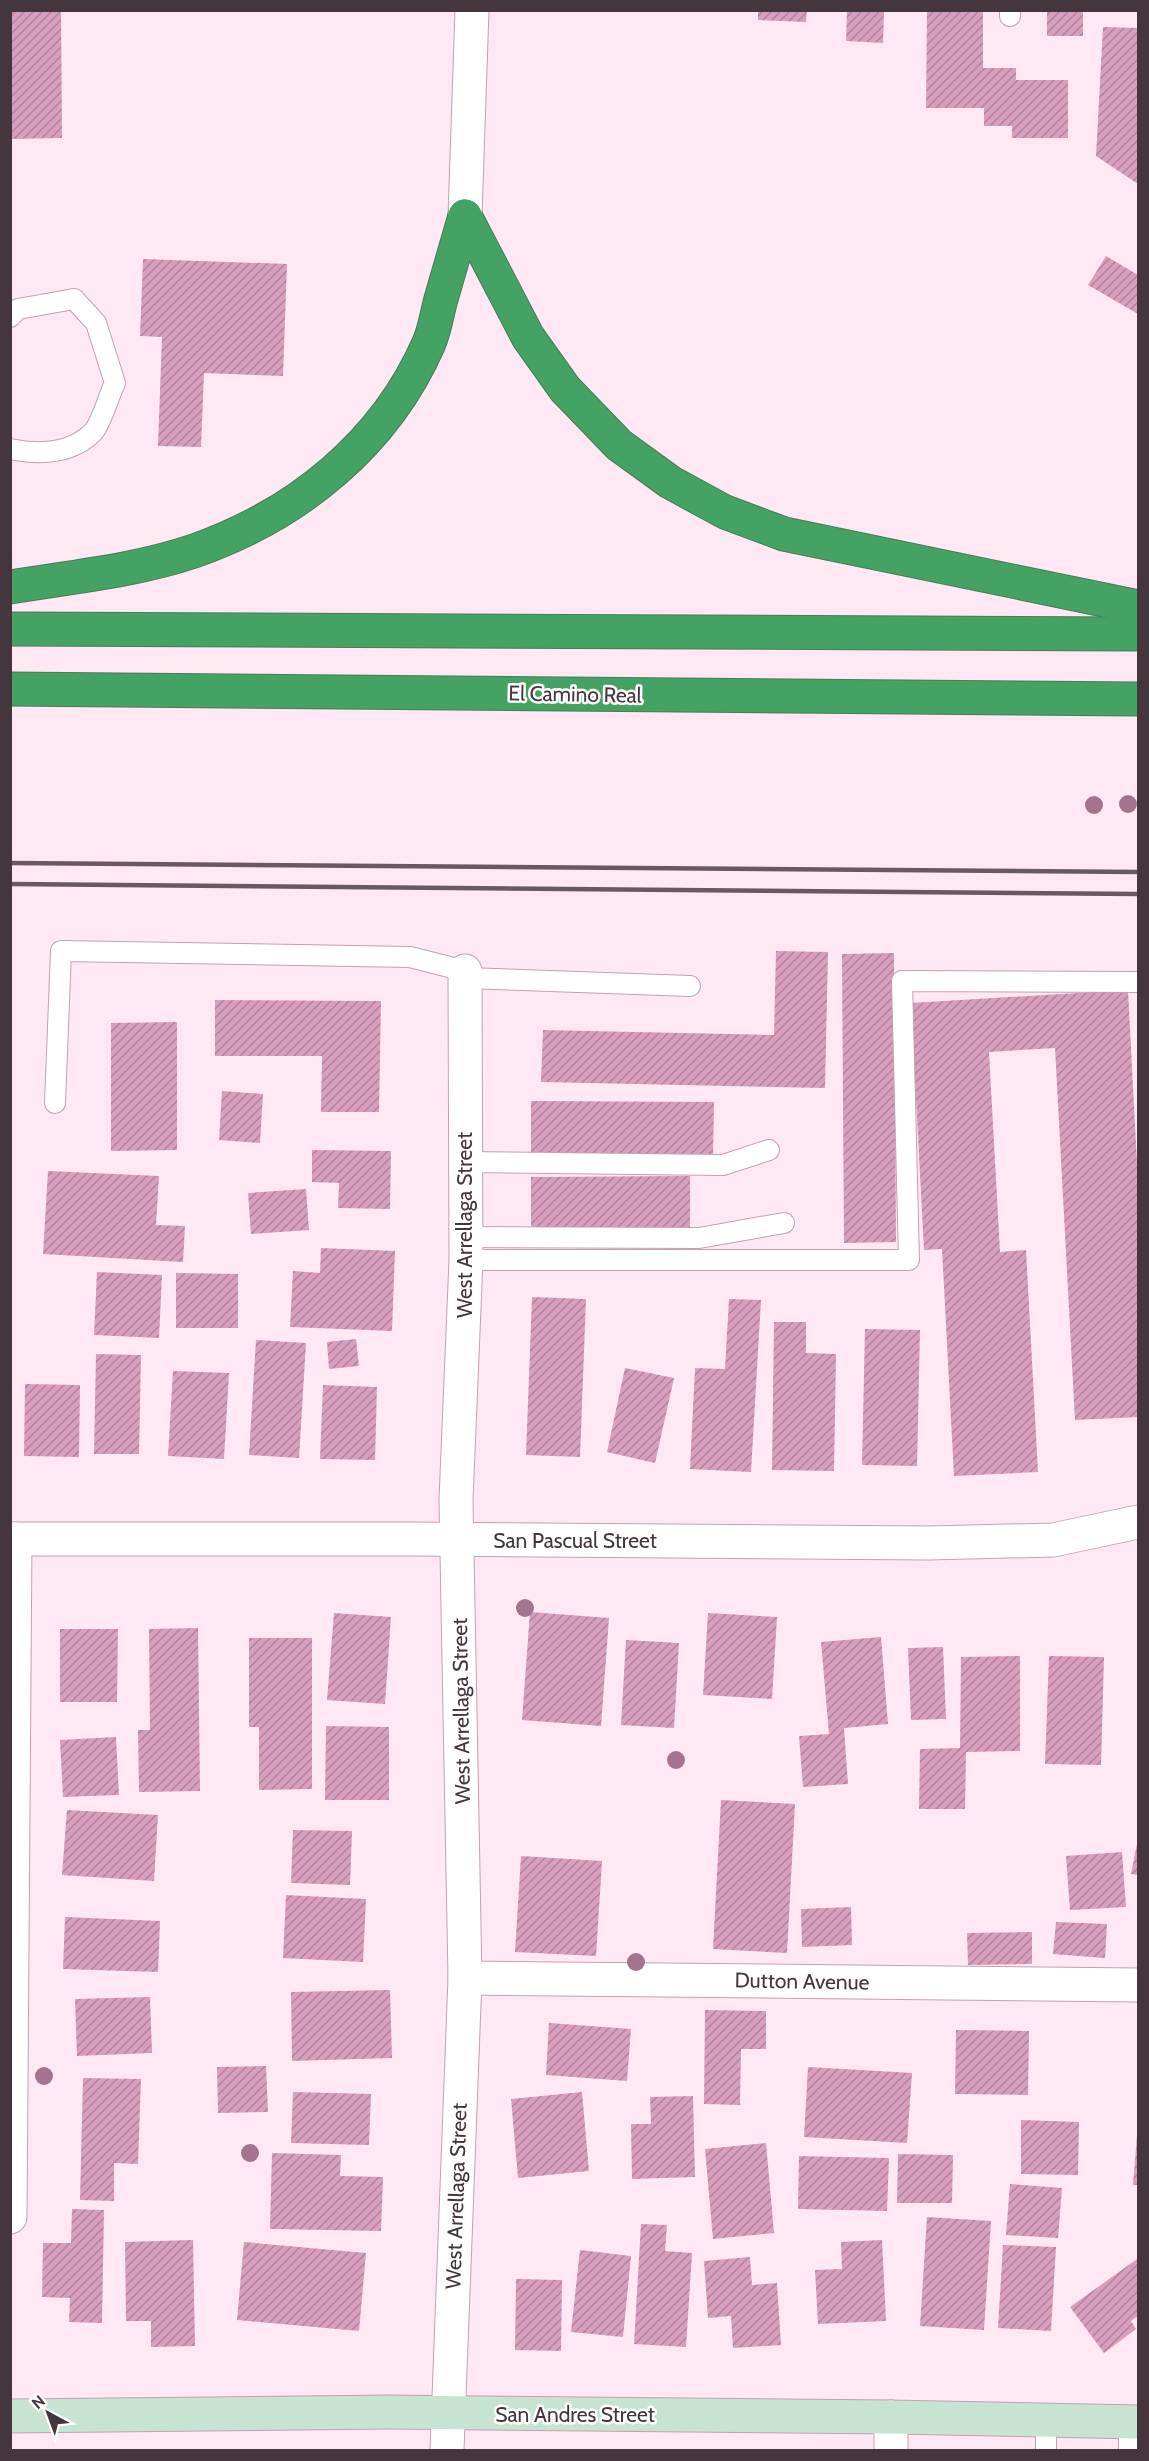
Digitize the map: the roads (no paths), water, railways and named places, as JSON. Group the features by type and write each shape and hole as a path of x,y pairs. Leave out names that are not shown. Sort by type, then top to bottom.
{"highway":[{"path":"10,587 136,566 193,551 248,529 298,500 335,470 376,431 405,389 430,342 465,216"},
{"path":"465,216 528,337 565,389 620,445 670,482 725,512 784,534 1138,607"},
{"path":"10,629 1138,634"},
{"name":"El Camino Real","path":"10,689 1138,699"}],"street":[{"path":"465,216 471,10"},
{"name":"West Arrellaga Street","path":"447,2451 465,1978 456,1500 466,1249 465,974"},
{"name":"San Pascual Street","path":"13,1539 940,1543 1053,1540 1138,1522"},
{"path":"10,2217 13,1539"},
{"name":"Dutton Avenue","path":"465,1978 1138,1985"},
{"name":"San Andres Street","path":"10,2416 447,2413 891,2417 1046,2435 1132,2431"},
{"path":"891,2417 891,2451"}],"lane":[{"path":"10,317 18,309 74,299 96,323 115,383 94,430 68,450 27,453 10,449"},
{"path":"55,1103 61,951 410,957 465,974 690,986"},
{"path":"466,1249 909,1260 902,981 1138,982"},
{"path":"465,1162 723,1164 769,1150"},
{"path":"466,1249 699,1238 784,1223"}],"railway":[{"path":"10,863 1138,872"},
{"path":"10,884 1138,894"}]}
